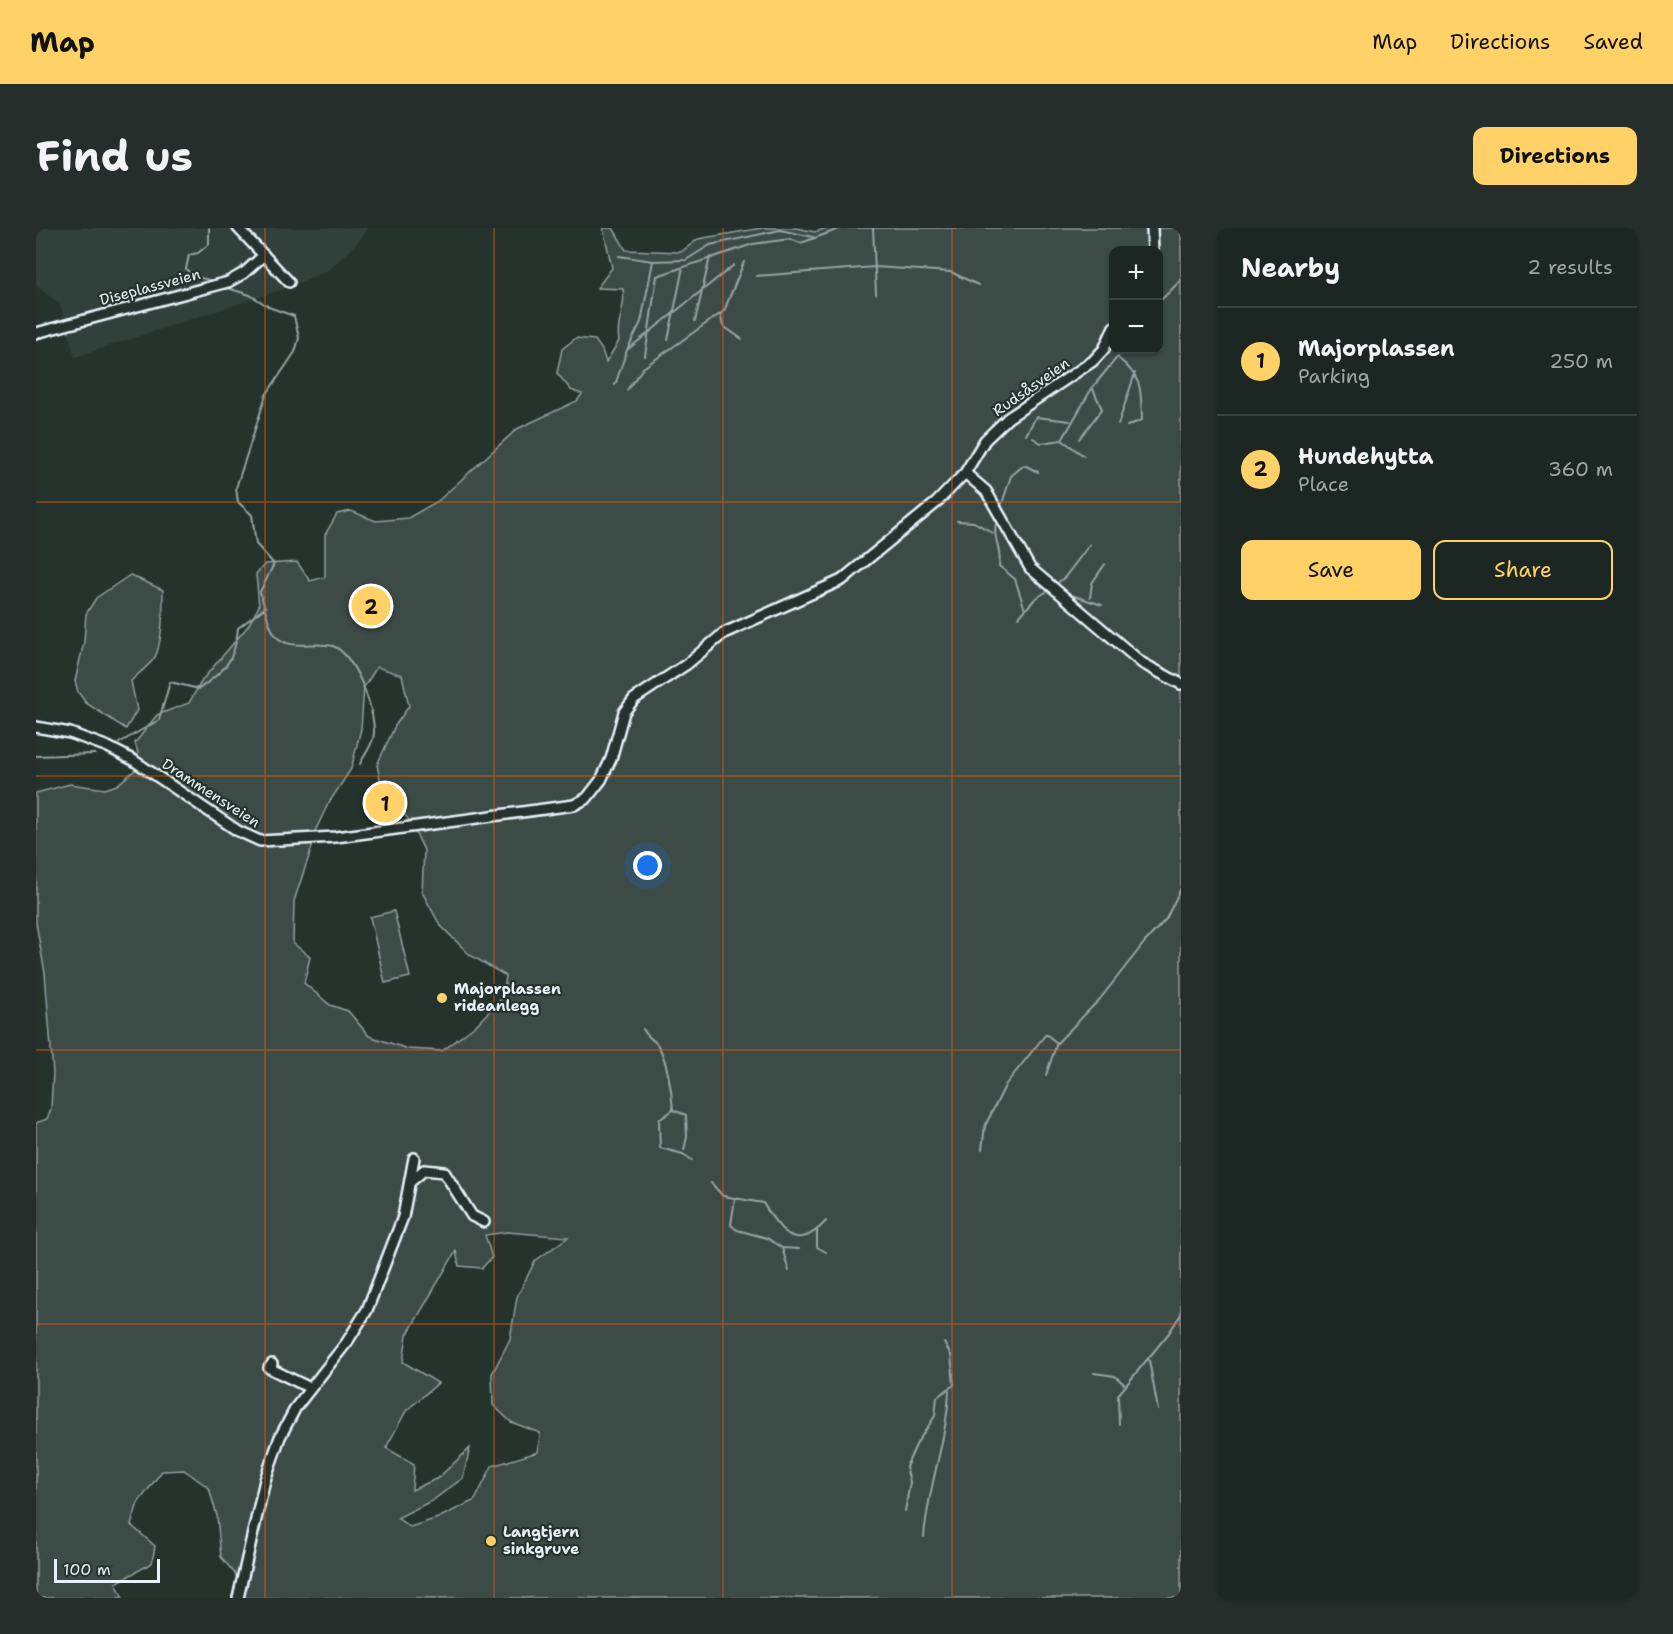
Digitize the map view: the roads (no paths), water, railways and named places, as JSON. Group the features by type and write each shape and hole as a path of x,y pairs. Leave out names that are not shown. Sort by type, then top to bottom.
{"street":[{"path":"1152,228 1154,246"},
{"path":"241,229 289,282"},
{"name":"Diseplassveien","path":"36,333 228,282 244,273 264,255"},
{"name":"Rudsåsveien","path":"415,826 448,820 567,807 587,798 608,766 624,712 634,699 687,664 724,633 842,580 922,516 965,473 990,435 1008,418 1093,361 1104,349 1109,337"},
{"path":"965,473 986,491 1030,568 1142,663 1181,684"},
{"name":"Drammensveien","path":"36,727 70,733 108,747 133,760 255,840 294,841 415,826"},
{"path":"238,1598 265,1480 276,1446 296,1407 347,1342 367,1310 403,1217 414,1158"},
{"path":"410,1182 424,1170 444,1172 472,1216 484,1222"},
{"path":"272,1364 269,1368 310,1388"}],"waterway":[{"path":"209,228 209,244 198,253 189,255 186,269 193,276 217,282"},
{"path":"645,356 657,276 753,244 790,239 801,243 842,228"},
{"path":"873,228 876,294"},
{"path":"619,256 653,261 686,260 710,245 780,230 813,237"},
{"path":"695,321 710,257"},
{"path":"615,385 627,350 641,322 653,261"},
{"path":"627,390 643,368 724,311 744,262"},
{"path":"627,350 734,265"},
{"path":"668,340 683,267"},
{"path":"756,276 875,267 951,272 978,285"},
{"path":"1161,300 1181,280"},
{"path":"224,287 250,295 271,308 294,316 299,338 295,352 266,395 236,488 238,502 252,515 256,544 274,564 260,592 269,624 275,635 291,644 319,644 333,646 342,651 364,688 373,717 374,730 372,742 360,764"},
{"path":"720,314 723,326 742,339"},
{"path":"1062,440 1092,388 1120,354"},
{"path":"1118,358 1132,372 1141,392 1142,420 1127,426"},
{"path":"1118,425 1135,373"},
{"path":"1079,439 1102,409 1093,389"},
{"path":"1026,435 1036,417 1070,421"},
{"path":"1033,438 1041,443 1062,440"},
{"path":"1062,440 1084,456"},
{"path":"1000,510 1011,476 1024,465 1038,472"},
{"path":"997,519 995,533 1000,554 999,566 1015,579 1025,610"},
{"path":"957,521 974,522 993,533"},
{"path":"1055,585 1065,577 1090,544"},
{"path":"1090,598 1092,583 1105,564"},
{"path":"1019,617 1035,599 1049,590"},
{"path":"1065,593 1102,605"},
{"path":"119,743 159,720 170,682 199,689 216,676 231,657 237,640 238,628 266,607"},
{"path":"36,756 95,754"},
{"path":"982,1149 985,1126 1006,1084 1046,1034 1057,1043 1100,999 1166,919 1181,888"},
{"path":"643,1029 660,1049 666,1065 673,1110 686,1115 687,1137 684,1150"},
{"path":"1046,1075 1057,1043"},
{"path":"673,1110 659,1120 660,1148 683,1154 692,1160"},
{"path":"711,1183 723,1196 763,1203 776,1223 790,1235 806,1236 816,1231 826,1221"},
{"path":"735,1198 731,1225 737,1230 767,1238 782,1248 799,1249"},
{"path":"817,1230 817,1247 826,1252"},
{"path":"782,1248 789,1271"},
{"path":"1119,1424 1118,1395 1169,1333 1181,1314"},
{"path":"905,1511 910,1482 906,1467 917,1443 935,1416 937,1397 954,1385 951,1355 944,1343"},
{"path":"1149,1360 1158,1410"},
{"path":"1094,1373 1115,1376 1124,1384"},
{"path":"924,1537 929,1500 945,1427 949,1391"}],"place":[{"name":"Hundehytta","path":"371,606"},
{"name":"Majorplassen","path":"385,803"},
{"name":"Majorplassen rideanlegg","path":"442,998"},
{"name":"Langtjern sinkgruve","path":"491,1541"}]}
